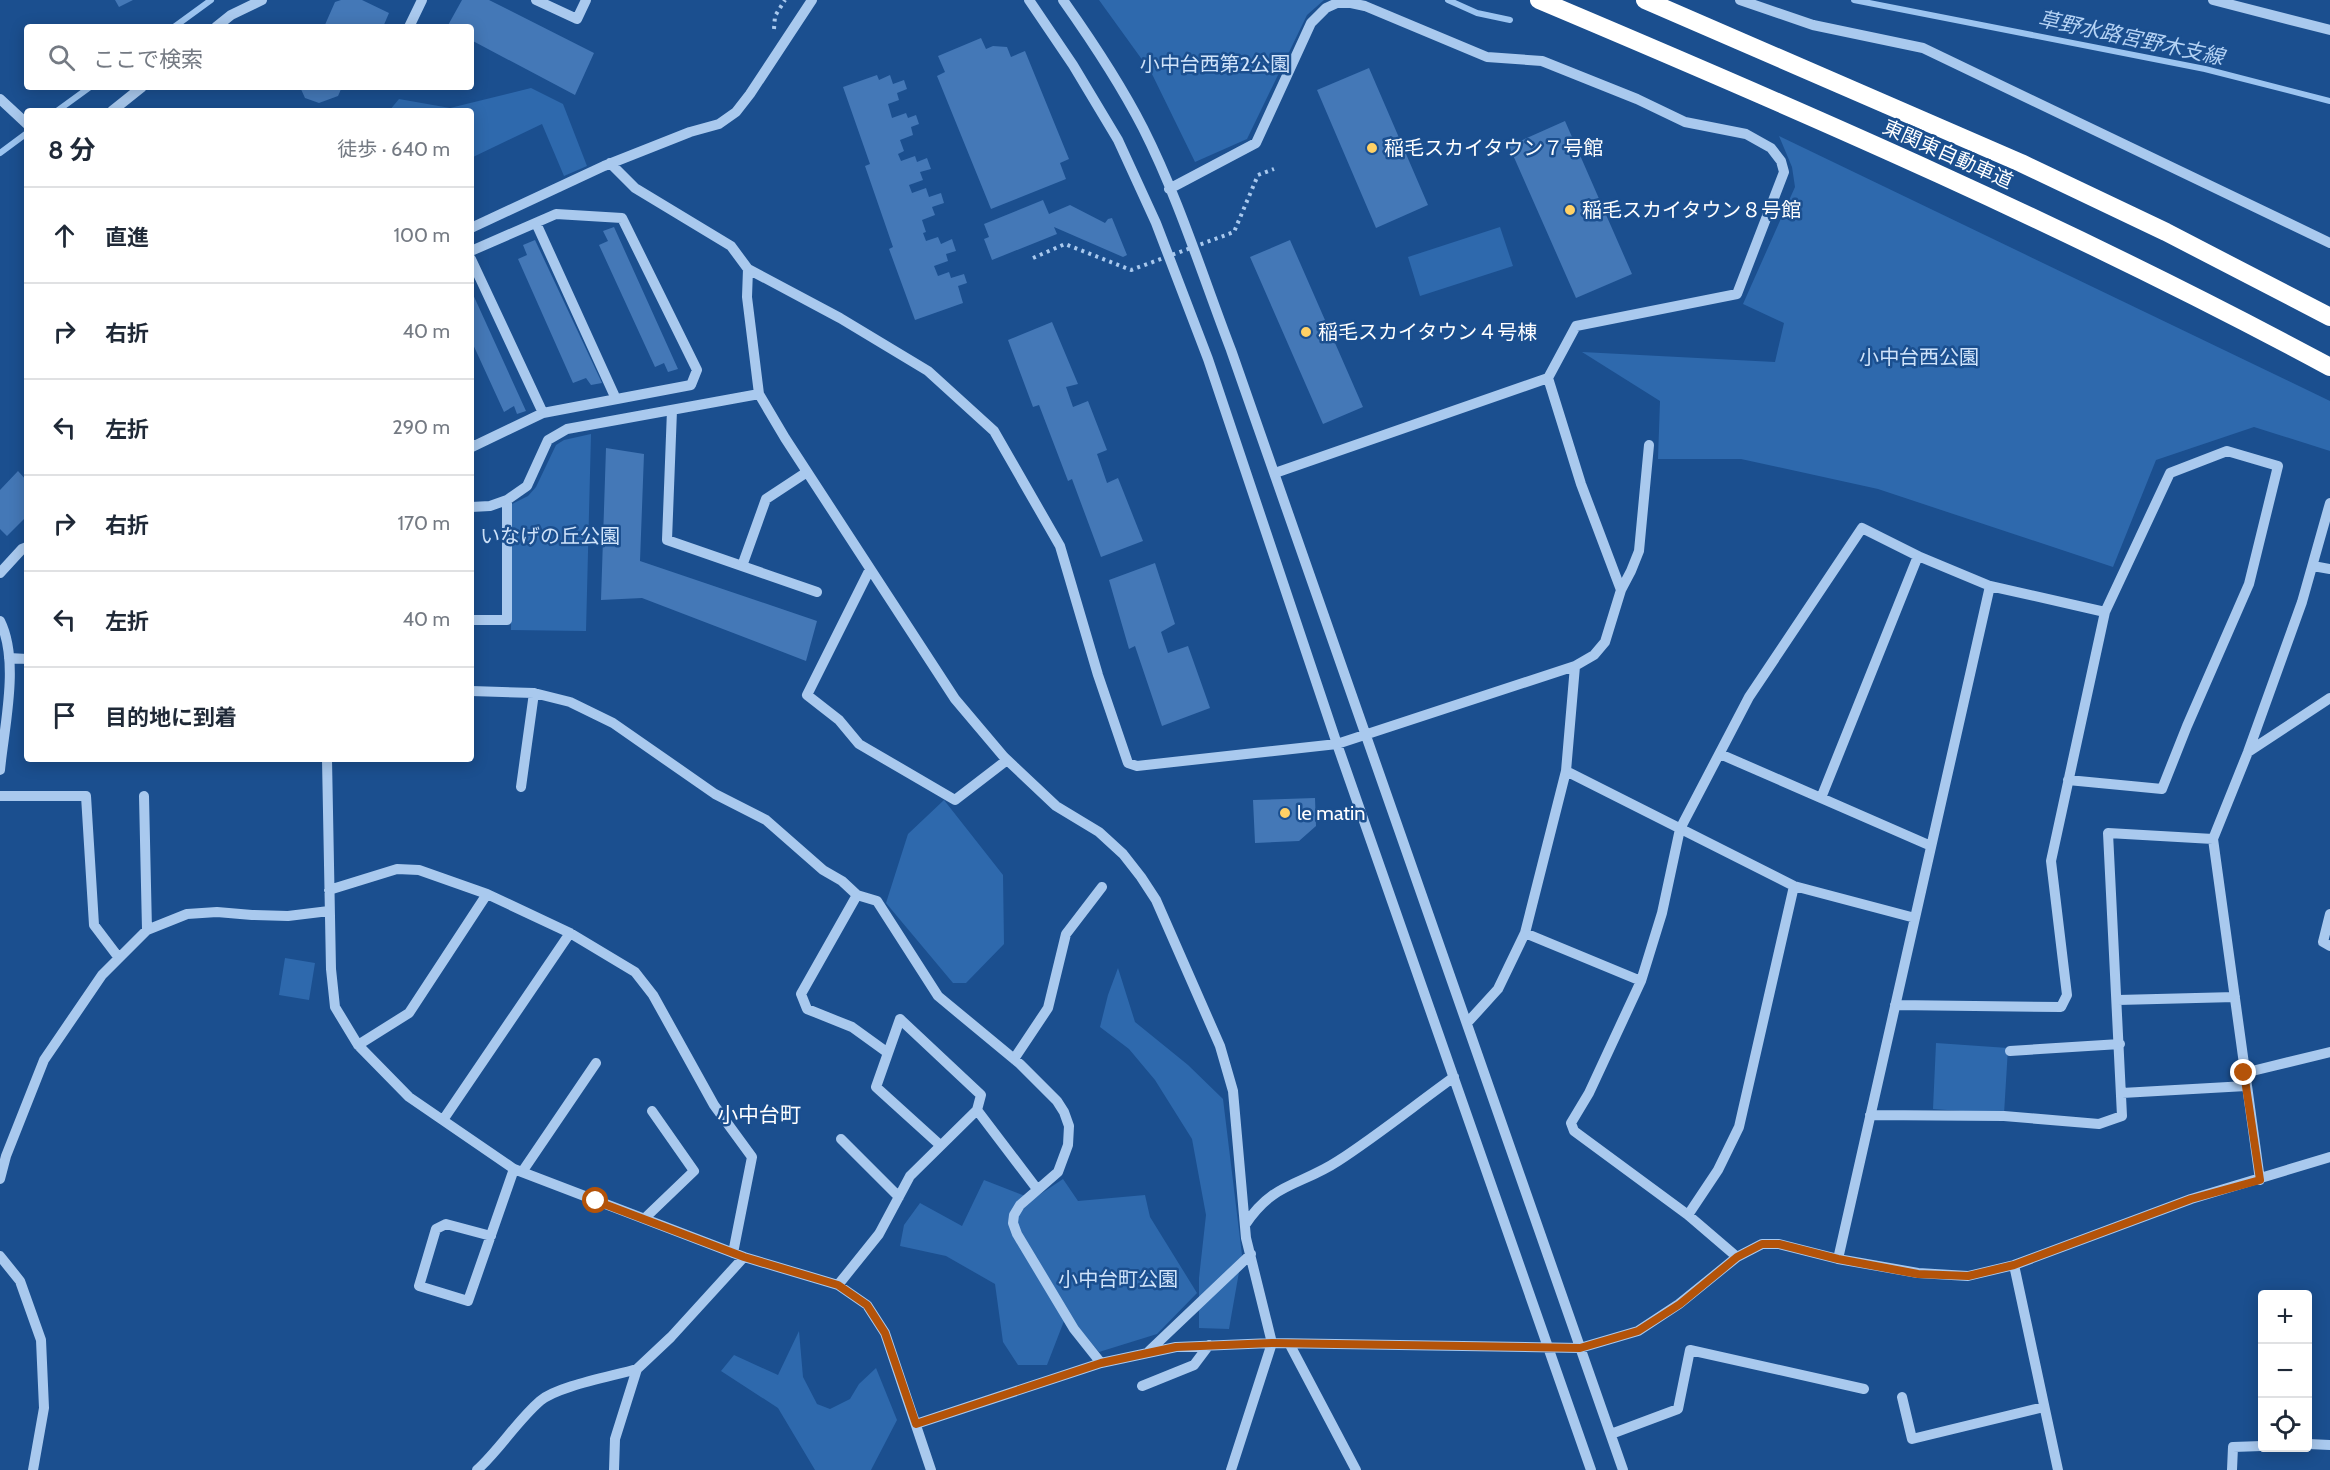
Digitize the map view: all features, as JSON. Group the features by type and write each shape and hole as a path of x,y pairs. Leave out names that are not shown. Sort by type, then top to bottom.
{"highway":[{"name":"東関東自動車道","path":"1539,0 1710,72 2001,203 2158,278 2330,367"},
{"name":"東関東自動車道","path":"1645,0 2021,163 2166,232 2330,317"}],"street":[{"path":"220,24 231,15 262,0"},
{"path":"410,24 422,0"},
{"path":"536,0 577,19 586,0"},
{"path":"474,227 610,163 690,132 719,124 736,112 757,85 812,0"},
{"path":"1029,0 1073,65 1118,140 1156,223 1211,369 1337,744 1592,1470"},
{"path":"1063,0 1097,48 1143,129 1169,189 1275,473 1623,1470"},
{"path":"1740,0 1813,25 1923,48 2330,243"},
{"path":"2213,0 2330,30"},
{"path":"1169,189 1256,143 1311,23 1326,8 1337,3 1365,6 1487,57 1542,61 1637,99 1685,122 1746,134 1771,148 1781,161 1784,172 1737,294 1576,326 1548,378 1275,473"},
{"path":"116,108 138,90"},
{"path":"0,99 24,121"},
{"path":"610,163 635,188 731,246 748,269 840,318 928,371 994,431 1060,546 1098,675 1128,763 1137,766 1337,744 1575,666 1594,655 1605,642 1621,590 1639,551 1649,445"},
{"path":"474,250 556,214 622,218 697,370 691,385 543,413 474,446"},
{"path":"536,223 616,399"},
{"path":"474,265 543,413"},
{"path":"748,269 747,297 759,394 807,472 956,699 1007,759 1056,806 1099,832 1123,854 1141,877 1156,900 1220,1046 1233,1091 1245,1225 1272,1343 1231,1470"},
{"path":"1548,378 1581,484 1621,590"},
{"path":"474,507 490,506 507,500 526,486 548,440 567,429 759,394"},
{"path":"672,410 667,540 816,592"},
{"path":"1895,1005 2061,1007 2067,995 2051,861 2068,780 2105,612 2170,473 2227,451 2278,466 2249,584 2162,789 2068,780"},
{"path":"742,566 766,499 807,472"},
{"path":"474,620 507,620 507,500"},
{"path":"2260,1180 2213,839 2248,752 2313,566 2330,503"},
{"path":"1737,1257 1688,1215 1574,1131 1571,1123 1589,1093 1641,981 1662,913 1680,829 1749,697 1862,528 1918,556 1990,586 2105,612"},
{"path":"0,573 24,548"},
{"path":"1821,798 1918,556"},
{"path":"2313,566 2330,570"},
{"path":"870,569 807,695 839,720 859,744 955,800 1007,759"},
{"path":"1838,1259 1990,586"},
{"path":"0,621 4,629 10,674 0,770"},
{"path":"9,658 24,659"},
{"path":"1468,1022 1498,989 1525,933 1566,771 1575,666"},
{"path":"474,691 534,693 570,702 613,723 715,794 766,820 823,870 842,881 857,895 877,901 938,996 1014,1059 1057,1101 1069,1126 1068,1145 1058,1172 1020,1205 1014,1215 1015,1228 1074,1329 1101,1363"},
{"path":"521,787 534,693"},
{"path":"2248,752 2330,698"},
{"path":"1720,754 1931,846"},
{"path":"327,762 329,911 335,1006 358,1045 409,1097 518,1171 738,1255 838,1285 867,1305 885,1333 931,1470"},
{"path":"1566,771 1794,886 1914,918"},
{"path":"0,796 86,796 94,925 119,958"},
{"path":"144,796 147,930"},
{"path":"1870,1115 2004,1116 2099,1124 2122,1116 2108,833 2213,839"},
{"path":"329,890 397,869 419,870 487,894 570,933 635,972 654,995 714,1105 752,1157 738,1255 671,1337 637,1369 556,1391 541,1400 477,1470"},
{"path":"1688,1215 1718,1170 1739,1127 1794,886"},
{"path":"1014,1059 1048,1008 1066,933 1102,887"},
{"path":"358,1045 409,1013 487,894"},
{"path":"857,895 801,994 807,1009 852,1027 888,1053"},
{"path":"0,1179 6,1156 44,1060 102,975 147,930 187,914 217,912 288,916 329,911"},
{"path":"2330,914 2323,942 2330,945"},
{"path":"443,1120 570,933"},
{"path":"1525,933 1641,981"},
{"path":"2118,1000 2235,997"},
{"path":"838,1285 879,1234 910,1176 977,1110 981,1095 900,1019 876,1087 940,1145"},
{"path":"2010,1051 2120,1044"},
{"path":"2244,1073 2330,1052"},
{"path":"491,1236 446,1224 436,1229 419,1286 468,1301 491,1236 518,1171 596,1063"},
{"path":"1245,1225 1255,1209 1275,1192 1336,1163 1454,1077"},
{"path":"2122,1093 2246,1086"},
{"path":"977,1110 1037,1189"},
{"path":"645,1218 694,1171 652,1111"},
{"path":"841,1139 899,1197"},
{"path":"916,1424 1101,1363 1176,1347 1272,1343 1580,1348 1638,1331 1680,1304 1737,1257 1762,1244 1779,1244 1838,1259 1918,1274 1968,1276 2014,1265 2191,1199 2330,1157"},
{"path":"1148,1352 1251,1254"},
{"path":"0,1256 20,1281 41,1340 44,1408 33,1470"},
{"path":"2014,1265 2058,1470"},
{"path":"1142,1386 1194,1365 1209,1345"},
{"path":"1290,1345 1356,1470"},
{"path":"1611,1434 1678,1409 1690,1350 1864,1389"},
{"path":"614,1470 615,1439 637,1369"},
{"path":"1902,1397 1912,1439 2044,1407"},
{"path":"2312,1444 2330,1445"},
{"path":"2232,1470 2233,1448 2258,1446"}],"path":[{"path":"1033,258 1065,244 1131,270 1224,236 1234,232 1258,175 1274,169"}],"green space":[{"name":"小中台西第2公園","path":"1099,0 1324,0 1307,15 1247,139 1195,162 1151,72"},
{"path":"531,88 563,104 587,166 564,176 542,124 474,157 474,108 450,108"},
{"path":"399,99 450,108 392,108"},
{"name":"小中台西公園","path":"1779,136 2330,401 2330,451 2254,427 2156,460 2113,567 1878,489 1741,459 1658,459 1660,401 1582,352 1775,362 1784,323 1743,304 1795,187 1792,167"},
{"path":"1500,227 1513,266 1420,296 1408,257"},
{"name":"いなげの丘公園","path":"591,434 586,631 511,630 512,504 528,496 536,487 556,445 564,440"},
{"path":"944,800 1003,875 1004,944 966,983 953,983 886,903 908,834"},
{"path":"285,958 315,963 309,1000 279,995"},
{"path":"1118,968 1135,1022 1188,1065 1223,1099 1242,1255 1229,1329 1199,1328 1199,1278 1206,1215 1192,1139 1155,1080 1129,1049 1100,1027"},
{"path":"1936,1043 2008,1048 2004,1114 1933,1109"},
{"name":"小中台町公園","path":"1063,1179 1078,1201 1145,1195 1150,1217 1197,1293 1157,1334 1099,1352 1072,1320 1064,1321 1047,1365 1018,1365 1003,1342 995,1284 946,1256 900,1246 904,1225 920,1203 962,1226 984,1180 1033,1199"},
{"path":"799,1331 803,1377 817,1404 830,1409 850,1399 859,1384 876,1368 897,1420 871,1470 815,1470 778,1408 721,1371 734,1355 778,1375"}],"building":[{"path":"115,0 133,0 119,7"},
{"path":"362,0 389,13 384,24 325,24 335,2"},
{"path":"462,0 489,0 594,53 575,95 474,42 474,24 449,24"},
{"path":"981,38 986,49 993,46 1007,47 1011,57 1025,51 1069,159 1060,163 1066,179 991,209 937,76 945,72 938,56"},
{"name":"稲毛スカイタウン７号館","path":"1369,68 1428,205 1376,228 1317,90"},
{"path":"877,75 879,80 890,75 893,84 904,80 907,89 897,93 899,100 888,104 892,118 906,113 908,118 916,115 919,124 911,127 913,135 900,140 904,151 898,154 901,161 915,156 917,162 927,158 931,169 920,172 923,180 909,185 912,193 926,188 929,197 941,193 944,203 932,207 935,215 922,220 926,241 938,237 941,244 952,239 956,251 946,254 948,261 934,266 938,276 949,272 951,278 964,274 967,283 958,286 963,303 915,320 889,249 893,247 865,166 870,164 843,87"},
{"path":"301,90 341,90 338,96 319,103 305,98"},
{"name":"稲毛スカイタウン８号館","path":"1565,121 1632,274 1576,298 1509,146"},
{"path":"1043,200 1049,214 1070,205 1105,223 1112,218 1127,255 1123,257 1054,227 1057,234 992,260 984,239 989,237 984,224"},
{"path":"614,227 678,369 668,372 664,363 655,367 599,245 608,241 603,231"},
{"path":"535,240 602,383 591,385 586,378 573,383 518,259 527,255 523,245"},
{"name":"稲毛スカイタウン４号棟","path":"1290,240 1363,407 1323,424 1250,257"},
{"path":"474,297 526,411 517,414 514,406 504,412 474,347"},
{"path":"1052,322 1078,384 1066,387 1073,407 1088,401 1107,450 1097,454 1107,483 1118,478 1143,541 1101,557 1072,479 1068,481 1039,405 1033,407 1008,340"},
{"path":"606,448 644,454 640,561 817,621 806,661 642,598 601,600"},
{"path":"18,471 24,478 24,519 7,536 0,529 0,490"},
{"path":"1155,563 1175,624 1161,632 1168,653 1188,646 1210,708 1162,726 1135,646 1129,649 1109,580"},
{"name":"le matin","path":"1315,798 1316,826 1299,841 1255,843 1253,800"}],"waterway":[{"name":"草野水路宮野木支線","path":"178,24 211,0"},
{"path":"1448,0 1477,13 1510,20"},
{"name":"草野水路宮野木支線","path":"1854,0 2205,69 2330,101"},
{"name":"草野水路宮野木支線","path":"61,108 86,90"},
{"name":"草野水路宮野木支線","path":"0,153 24,135"}],"place":[{"name":"稲毛スカイタウン７号館","path":"1372,148"},
{"name":"稲毛スカイタウン８号館","path":"1570,210"},
{"name":"稲毛スカイタウン４号棟","path":"1306,332"},
{"name":"le matin","path":"1285,813"}],"district":[{"name":"小中台町","path":"759,1115"}],"route":[{"path":"596,1201 744,1257 838,1285 867,1305 885,1333 916,1424 1101,1363 1176,1347 1272,1343 1580,1348 1638,1331 1680,1304 1737,1257 1762,1244 1779,1244 1838,1259 1918,1274 1968,1276 2014,1265 2191,1199 2260,1180 2244,1073"}]}
